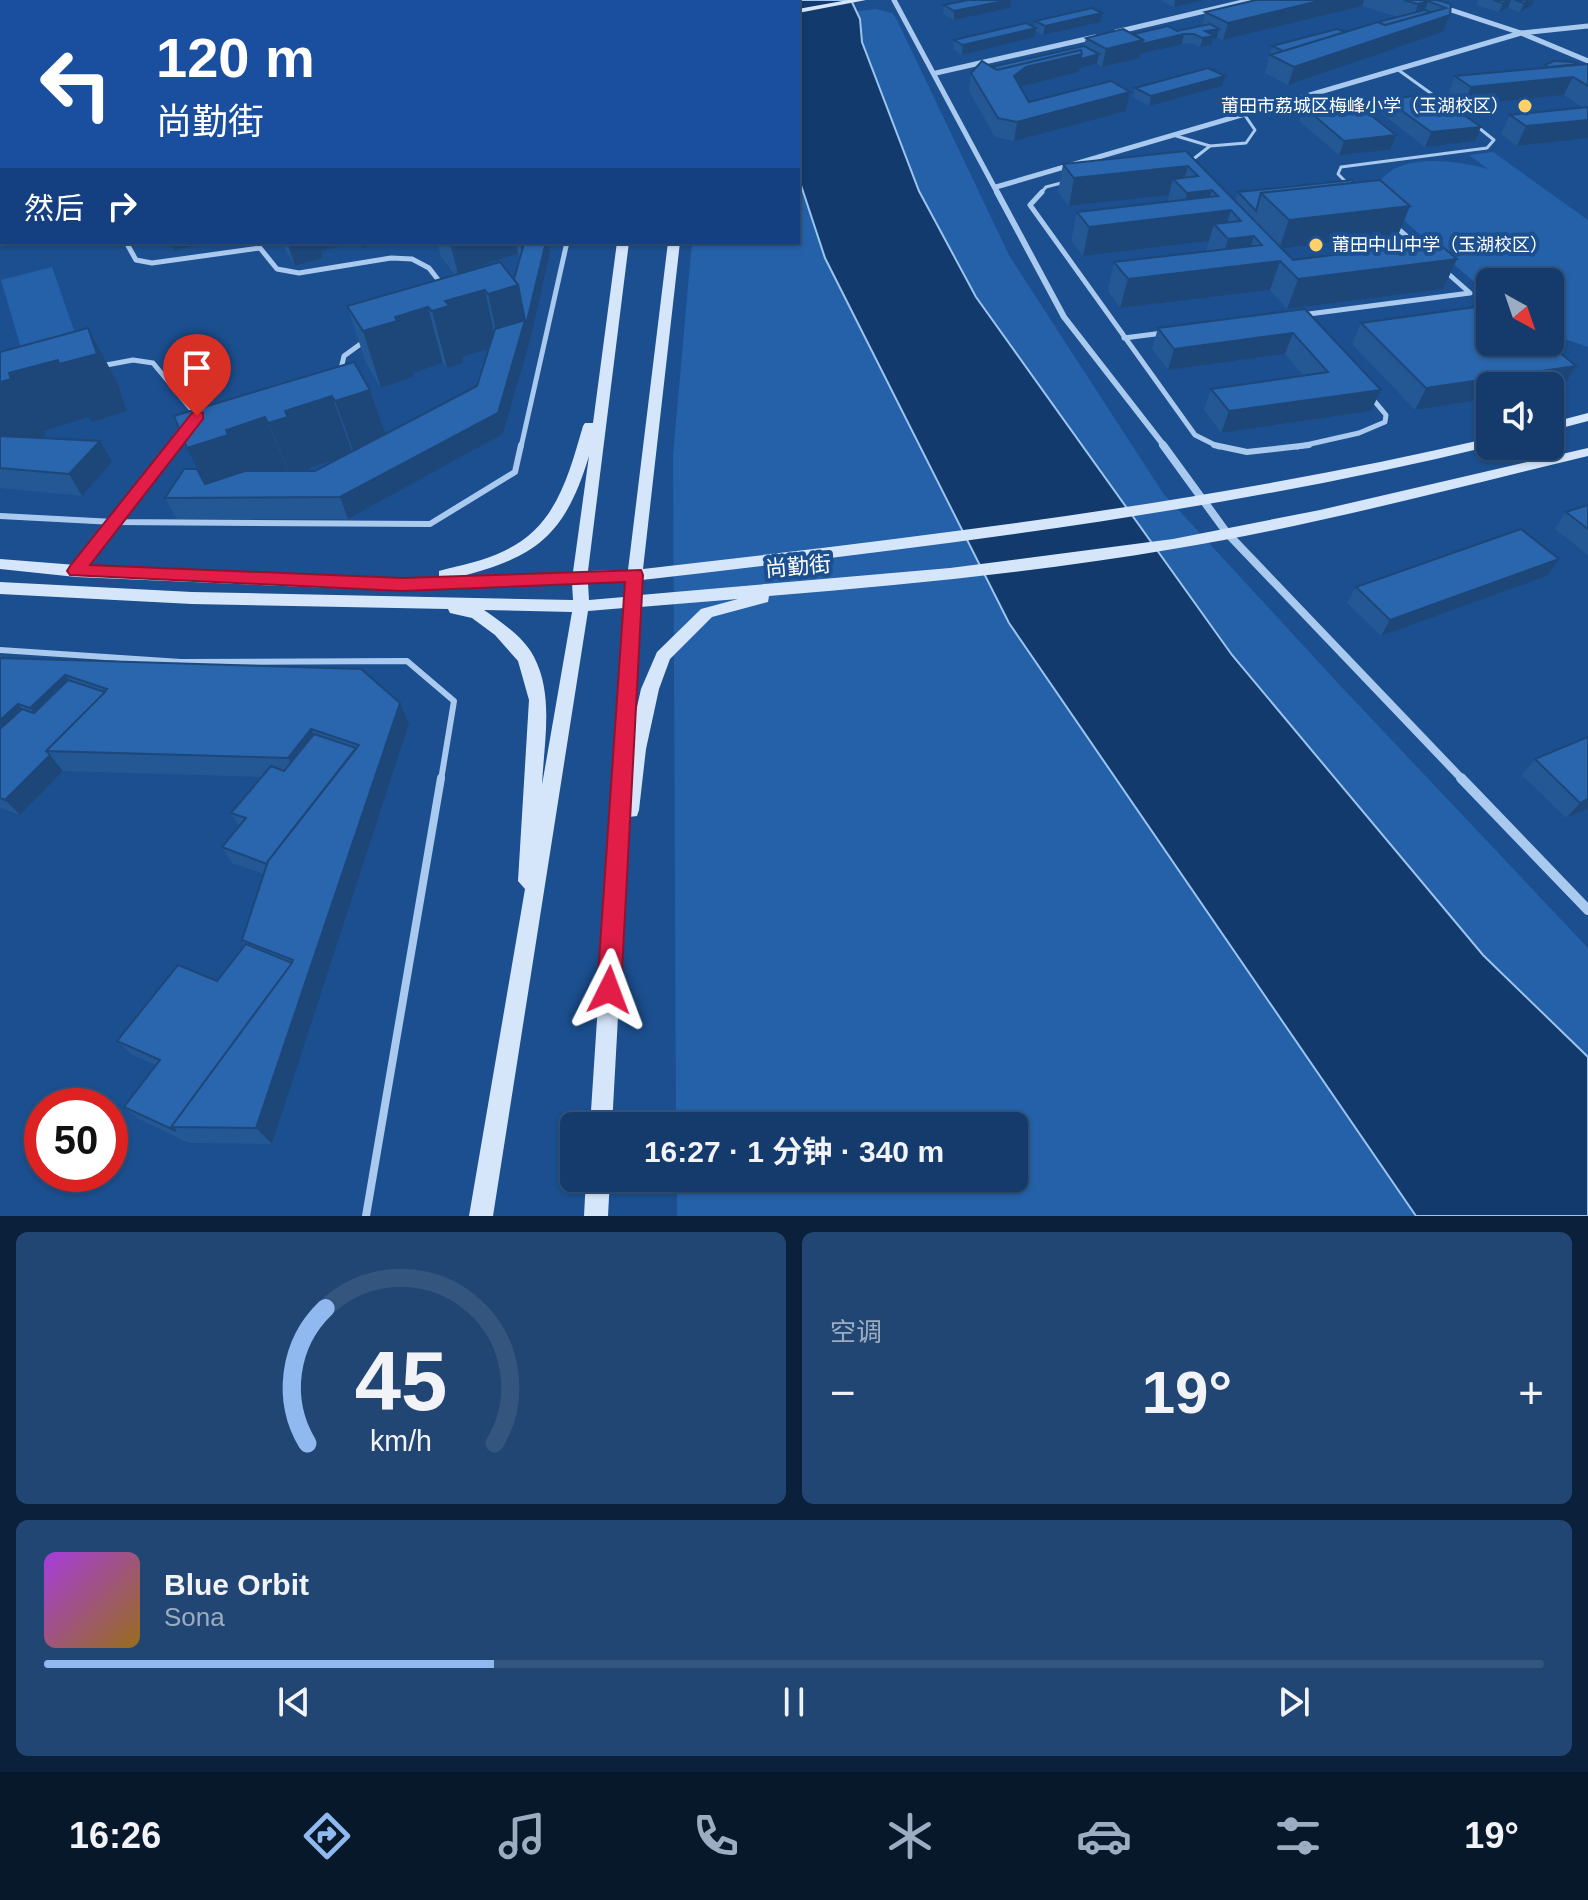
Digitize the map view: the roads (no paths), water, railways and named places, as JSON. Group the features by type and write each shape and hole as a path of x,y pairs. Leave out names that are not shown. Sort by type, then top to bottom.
{"main road":[{"path":"800,11 862,0"},
{"path":"481,1216 581,606 580,577 623,244"},
{"path":"602,1112 632,600 674,244"},
{"path":"407,593 493,565 523,550 551,526 573,490 606,366"},
{"path":"1564,423 1588,417"},
{"name":"尚勤街","path":"0,588 192,598 407,593 635,575 940,540 1152,509 1384,467 1476,445"},
{"name":"尚勤街","path":"0,564 581,606 950,574 1173,544 1588,452"},
{"path":"611,963 637,749 650,689 663,656 707,613 799,588"},
{"path":"407,593 477,613 501,631 526,658 538,700 523,970"},
{"path":"596,1216 597,1192"}],"street":[{"path":"894,0 936,73 1064,317 1206,500 1227,533 1588,910"},
{"path":"936,73 1251,0"},
{"path":"1437,5 1521,33 1588,61"},
{"path":"996,187 1521,33 1588,26"}],"lane":[{"path":"1397,69 1444,102"},
{"path":"1173,135 1210,146 1234,145 1252,138 1255,130 1244,114"},
{"path":"1355,190 1338,174 1341,167 1487,148 1494,140 1467,119"},
{"path":"1178,169 1210,146"},
{"path":"1075,179 1046,187 1030,205 1195,435 1245,453 1367,433 1385,422 1386,415 1367,393"},
{"path":"1390,221 1424,252"},
{"path":"127,244 136,260 154,265 244,246 260,248 277,269 287,272 333,272 384,257 415,258 437,275 444,288 438,297"},
{"path":"0,516 114,522 430,524 515,472 567,244"},
{"path":"1290,316 1470,293 1436,262"},
{"path":"1124,338 1169,332"},
{"path":"340,379 344,356 374,337"},
{"path":"89,369 133,360 153,363 197,416 208,419"},
{"path":"76,571 197,416"},
{"path":"0,650 181,662 407,661 454,701 366,1216"}],"place":[{"name":"莆田市荔城区梅峰小学（玉湖校区）","path":"1525,106"},
{"name":"莆田中山中学（玉湖校区）","path":"1316,245"}]}
